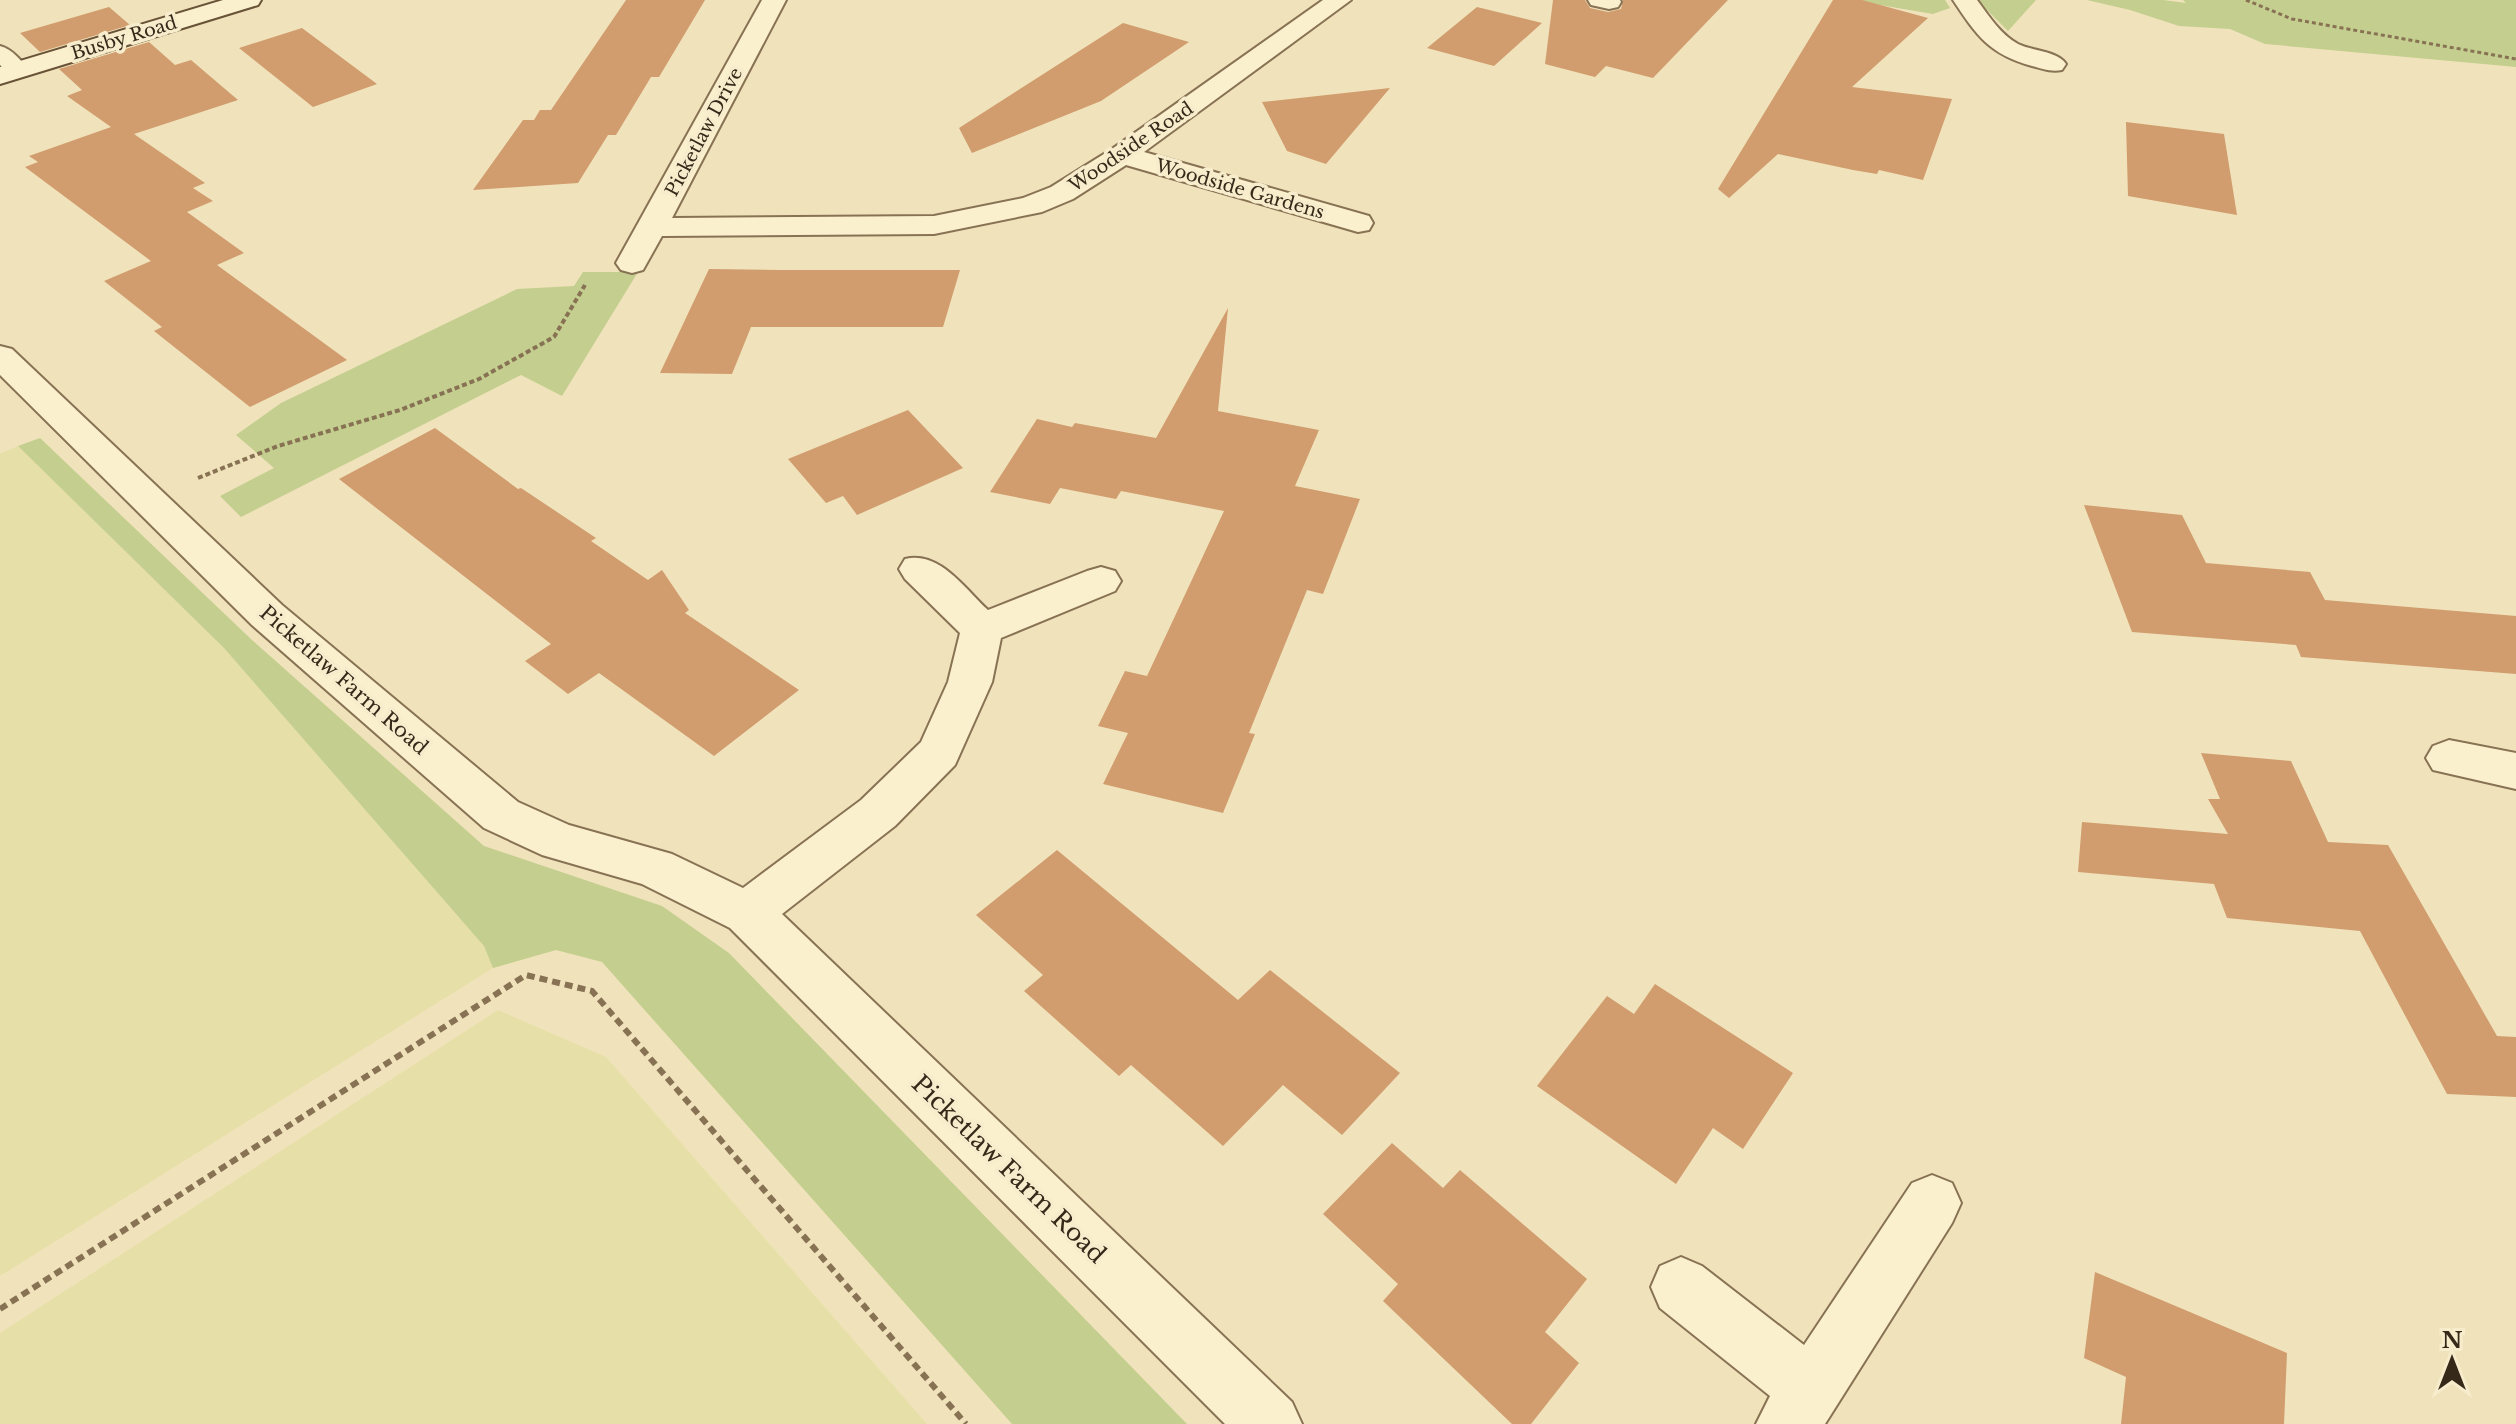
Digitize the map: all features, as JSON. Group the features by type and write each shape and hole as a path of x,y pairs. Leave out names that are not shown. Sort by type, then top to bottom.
{"street":[{"name":"Busby Road","path":"9,74 217,4 249,0"},
{"name":"Picketlaw Drive","path":"632,263 774,0"},
{"name":"Woodside Road","path":"654,227 934,225 1031,206 1062,193 1122,155 1339,0"},
{"path":"1965,0 1997,44 2014,53 2053,64"},
{"name":"Woodside Gardens","path":"1122,155 1358,223"},
{"name":"Picketlaw Farm Road","path":"0,356 267,615 501,815 559,841 655,868 747,913 1270,1424"},
{"path":"919,569 982,629"},
{"path":"982,629 1101,581"},
{"path":"747,913 878,813 939,753 970,682 982,629"},
{"path":"2449,758 2516,771"},
{"path":"1681,1287 1799,1406 1932,1203"}],"lane":[{"path":"0,52 9,74"}],"path":[{"path":"2246,0 2292,19 2516,59"},
{"path":"151,501 232,461 322,430 433,401 490,376 553,338 595,268 632,263"},
{"path":"0,1309 526,975 592,991 966,1424"}],"shaded area":[{"path":"18,446 224,648 484,946 493,968 0,1276 0,454"},
{"path":"498,1010 606,1057 927,1424 0,1424 0,1333"}],"green space":[{"path":"1850,0 1945,0 1950,8 1933,14"},
{"path":"1977,0 2036,0 2008,31"},
{"path":"2087,0 2186,3 2183,0 2516,0 2516,67 2265,44 2230,29 2179,26"},
{"path":"583,272 638,272 562,396 521,375 241,517 220,496 274,468 236,435 281,403 517,289 574,286"},
{"path":"40,438 252,640 484,846 662,906 729,953 1187,1424 1012,1424 602,962 556,950 493,968 484,946 224,648 18,446"}],"building":[{"path":"626,0 705,0 659,77 651,77 616,135 608,135 578,183 473,190 523,120 534,120 540,110 551,110"},
{"path":"1553,0 1585,0 1590,8 1608,12 1621,9 1623,0 1728,0 1653,78 1606,66 1595,77 1545,64"},
{"path":"1833,0 1862,0 1928,18 1852,87 1952,99 1923,180 1879,170 1877,174 1853,170 1778,154 1729,198 1718,189"},
{"path":"109,7 130,25 40,52 20,33"},
{"path":"1477,7 1542,23 1494,66 1427,48"},
{"path":"1123,23 1189,42 1101,101 972,153 959,128"},
{"path":"302,28 377,84 313,107 239,48"},
{"path":"149,42 175,65 191,60 238,100 134,134 205,183 193,188 213,201 187,212 244,253 217,265 347,360 250,407 154,331 162,327 104,281 151,261 25,167 38,162 29,156 111,127 67,96 82,90 59,69"},
{"path":"1390,88 1326,164 1287,151 1262,102"},
{"path":"2126,122 2224,134 2237,215 2128,196"},
{"path":"709,269 960,270 943,327 751,327 732,374 660,373"},
{"path":"1228,308 1218,411 1319,430 1295,486 1360,499 1323,594 1307,590 1249,733 1255,734 1223,813 1103,784 1128,733 1098,726 1125,671 1147,676 1224,511 1121,491 1116,499 1060,488 1050,504 990,492 1037,419 1156,438"},
{"path":"908,410 963,468 857,515 843,496 826,503 788,459"},
{"path":"435,428 518,489 521,488 596,538 591,541 648,580 662,570 689,610 685,613 799,690 714,756 599,673 568,694 525,661 551,644 339,479"},
{"path":"2084,505 2182,515 2206,563 2310,572 2325,600 2516,616 2516,674 2301,657 2296,645 2132,632"},
{"path":"2201,753 2291,761 2328,842 2388,845 2497,1036 2516,1037 2516,1097 2447,1094 2360,931 2227,918 2214,884 2078,872 2082,822 2228,834 2208,799 2220,799"},
{"path":"1057,850 1238,1000 1270,970 1400,1073 1342,1135 1283,1085 1223,1146 1131,1065 1119,1076 1024,991 1043,975 976,915"},
{"path":"1655,984 1793,1073 1743,1149 1713,1128 1676,1184 1537,1086 1607,996 1634,1014"},
{"path":"1392,1143 1443,1188 1460,1170 1587,1279 1545,1332 1579,1363 1531,1424 1512,1424 1383,1301 1398,1284 1323,1214"},
{"path":"2095,1272 2287,1353 2284,1424 2121,1424 2126,1377 2084,1358"}]}
